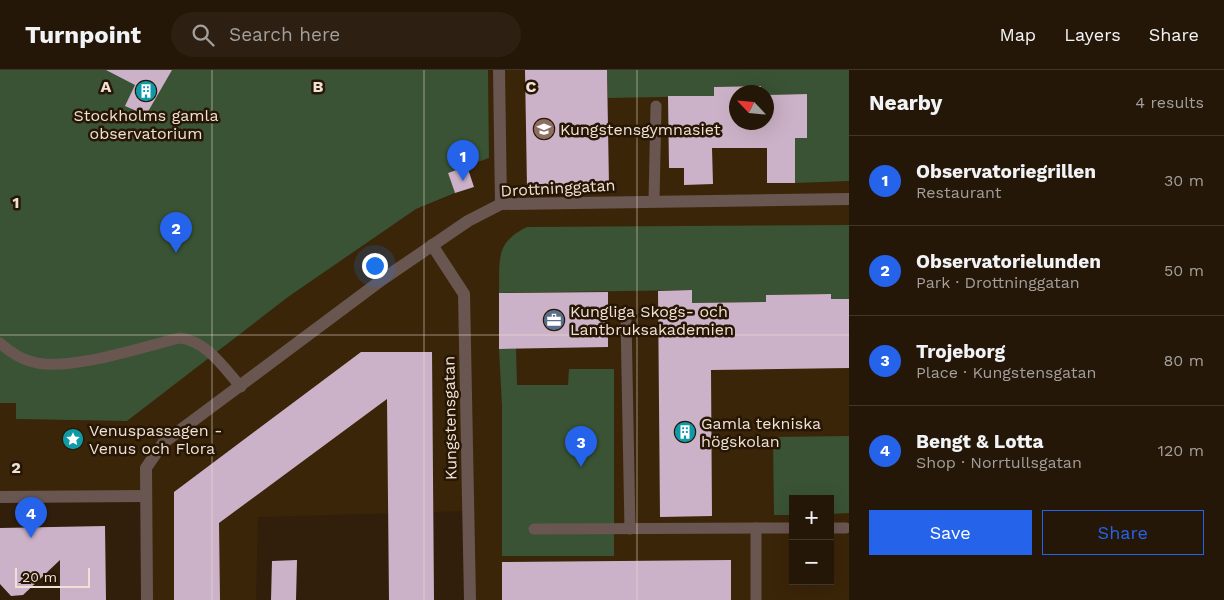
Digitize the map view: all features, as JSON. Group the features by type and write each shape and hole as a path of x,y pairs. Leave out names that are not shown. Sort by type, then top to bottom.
{"street":[{"path":"499,70 501,204"},
{"name":"Drottninggatan","path":"147,600 146,468 162,444 432,245 468,221 501,204 849,199"},
{"name":"Kungstensgatan","path":"432,245 464,294 470,600"},
{"path":"0,498 146,496"}],"lane":[{"path":"654,201 656,106"},
{"path":"626,319 630,528"},
{"path":"0,343 10,352 34,363 74,364 179,338 190,339 205,348 241,387"},
{"path":"756,528 756,600"},
{"path":"534,529 789,528"},
{"path":"834,528 846,528"}],"shaded area":[{"path":"488,70 849,70 849,600 472,600 470,511 258,517 256,600 146,600 148,499 0,500 0,403 17,403 16,419 127,421 288,297 416,209 455,194 448,173 489,158"}],"green space":[{"path":"0,70 488,70 489,158 448,173 455,193 416,209 288,297 127,421 16,419 16,403 0,403"},
{"path":"607,70 849,70 849,181 795,183 795,138 807,137 807,94 774,95 774,85 729,85 729,87 714,87 714,96 608,98"},
{"path":"849,225 849,299 831,299 831,294 766,295 766,302 692,303 691,290 499,293 500,262 504,246 516,233 527,227"},
{"path":"516,348 517,385 568,385 569,369 614,369 614,556 502,556 502,406 499,349"},
{"path":"849,436 849,513 834,514 834,495 789,495 789,515 774,515 773,437"}],"building":[{"name":"Stockholms gamla observatorium","path":"106,70 172,70 146,115 125,106 135,85"},
{"path":"525,70 607,70 609,186 527,187"},
{"path":"714,87 729,87 729,130 774,130 774,95 807,94 807,138 795,138 795,183 767,183 767,148 712,148 713,184 684,185 684,168 669,168 668,96 714,96"},
{"path":"467,166 474,187 455,193 448,173"},
{"name":"Gamla tekniska högskolan","path":"692,290 692,303 766,302 766,295 831,294 831,299 849,299 849,368 711,370 712,516 660,517 658,291"},
{"name":"Kungliga Skogs- och Lantbruksakademien","path":"608,292 608,347 499,349 499,293"},
{"path":"361,352 432,352 434,600 389,600 387,399 219,523 220,600 174,600 174,492"},
{"path":"105,526 106,600 60,600 60,560 23,595 11,596 0,584 0,528"},
{"path":"297,560 296,600 271,600 272,561"},
{"path":"731,560 731,600 502,600 502,562"}],"place":[{"name":"Stockholms gamla observatorium","path":"146,91"},
{"name":"Kungstensgymnasiet","path":"544,129"},
{"name":"Observatoriegrillen","path":"463,181"},
{"name":"Observatorielunden","path":"176,253"},
{"name":"Kungliga Skogs- och Lantbruksakademien","path":"554,320"},
{"name":"Gamla tekniska högskolan","path":"685,432"},
{"name":"Venuspassagen - Venus och Flora","path":"73,439"},
{"name":"Trojeborg","path":"581,467"},
{"name":"Bengt & Lotta","path":"31,538"}]}
